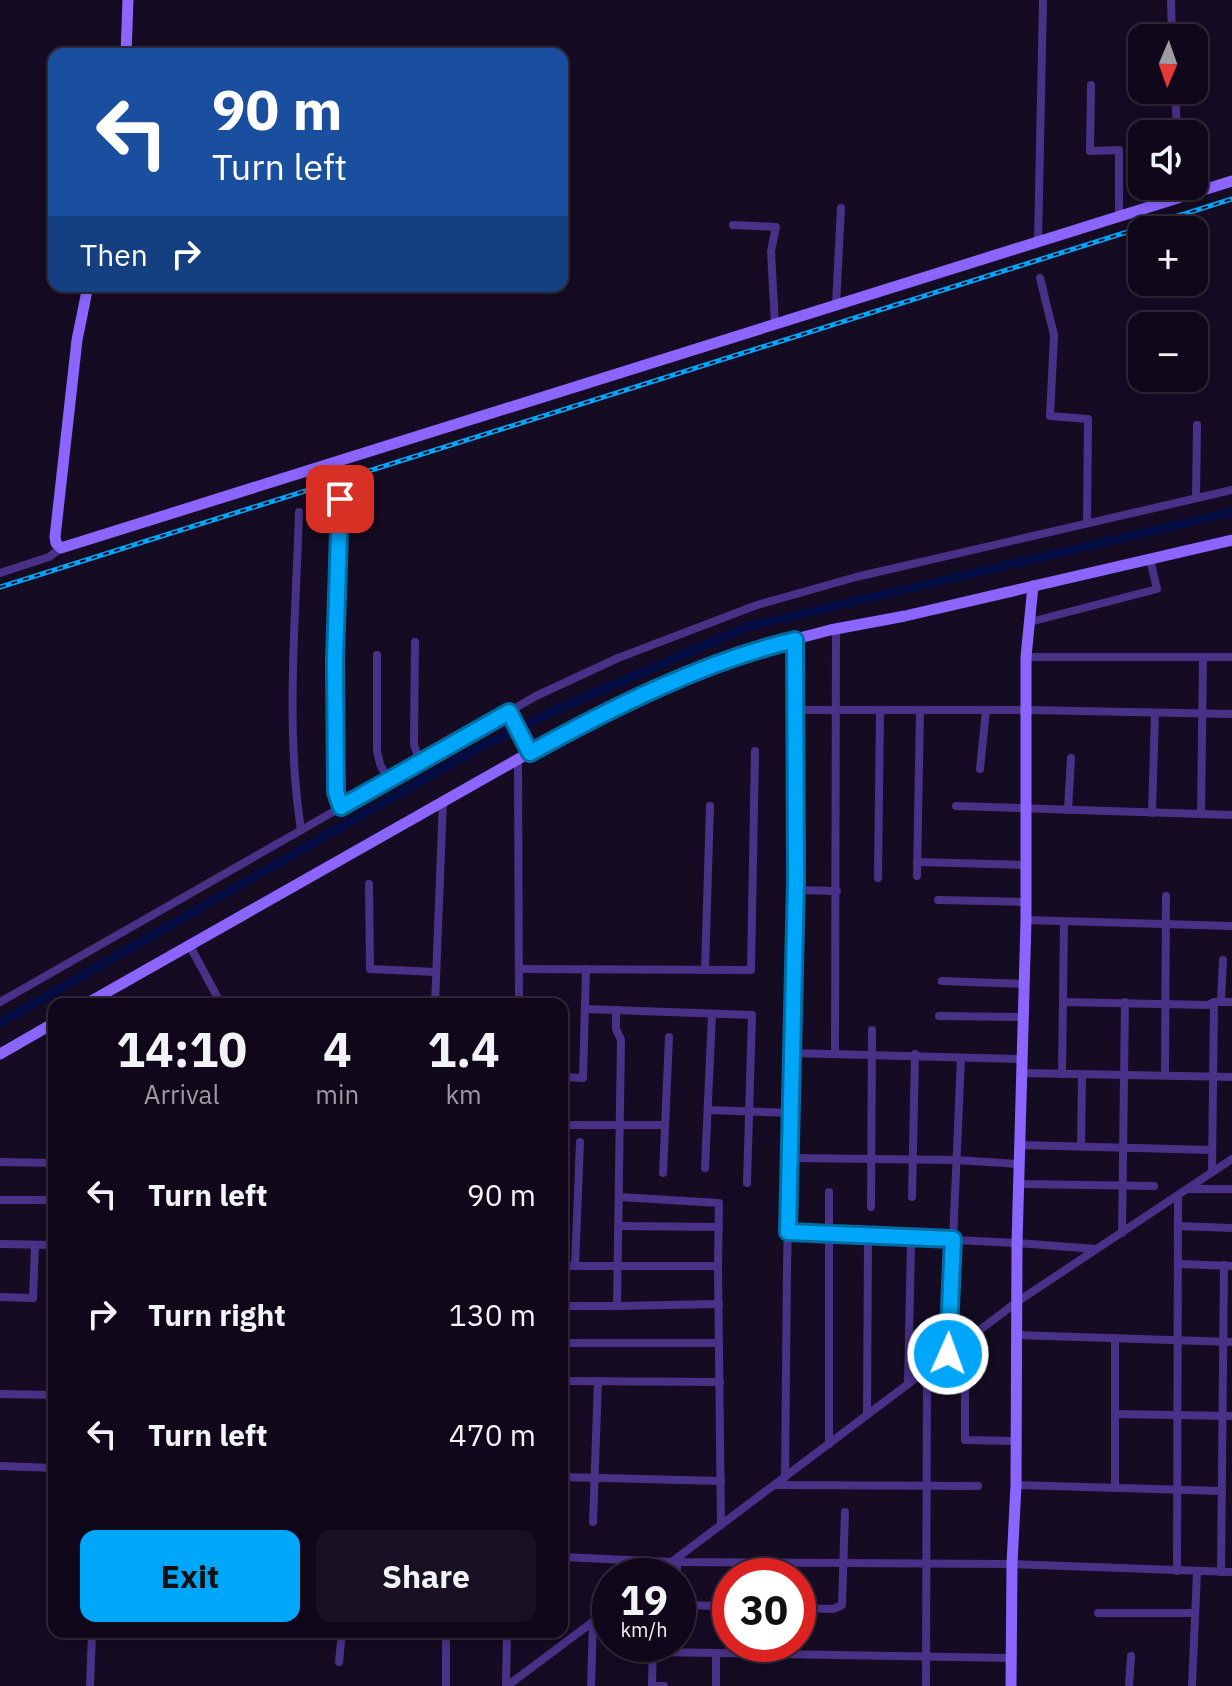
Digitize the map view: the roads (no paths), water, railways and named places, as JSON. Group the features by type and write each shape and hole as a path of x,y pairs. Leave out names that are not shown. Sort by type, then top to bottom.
{"street":[{"path":"126,48 128,0"},
{"path":"1038,242 1043,0"},
{"path":"1171,0 1172,24"},
{"path":"1091,85 1090,151 1119,150 1119,217"},
{"path":"1208,186 1232,181"},
{"path":"0,573 49,557 61,548 1119,217 1160,200"},
{"path":"836,305 841,208"},
{"path":"733,225 776,227 771,251 775,279 775,324"},
{"path":"1040,278 1054,335 1050,416 1088,419 1087,523"},
{"path":"61,548 55,537 77,340 87,292"},
{"path":"1196,498 1197,425"},
{"path":"0,1002 388,780 510,714 536,696 618,658 757,605 856,577 1232,490"},
{"path":"340,499 335,674 336,792 341,807"},
{"path":"299,512 294,690 297,803 301,830"},
{"path":"97,998 518,760 527,748 698,672 836,629 905,616 1232,540"},
{"path":"1030,622 1157,589 1150,559"},
{"path":"1011,1686 1016,1485 1015,1335 1027,865 1026,657 1033,586"},
{"path":"835,1054 836,629"},
{"path":"785,1477 796,890 795,640"},
{"path":"415,642 414,745 420,762"},
{"path":"377,655 377,750 388,780"},
{"path":"1026,657 1232,657"},
{"path":"1201,814 1203,657"},
{"path":"796,710 1232,714"},
{"path":"878,878 880,710"},
{"path":"917,876 920,710"},
{"path":"980,769 986,710"},
{"path":"1152,813 1155,713"},
{"path":"510,714 527,748"},
{"path":"519,969 751,970 755,751"},
{"path":"1068,810 1071,758"},
{"path":"518,760 519,998"},
{"path":"435,998 443,801"},
{"path":"705,970 710,806"},
{"path":"956,806 1232,815"},
{"path":"917,862 1027,865"},
{"path":"369,884 370,969 436,972"},
{"path":"796,890 837,891"},
{"path":"1165,1075 1166,896"},
{"path":"938,900 1026,902"},
{"path":"1026,920 1232,926"},
{"path":"1062,1074 1064,922"},
{"path":"190,946 218,998"},
{"path":"1212,1172 1213,1077 1223,960"},
{"path":"568,1077 583,1078 586,969"},
{"path":"942,981 1025,984"},
{"path":"1063,1002 1208,1005 1218,1001 1232,1002"},
{"path":"1122,1233 1125,1002"},
{"path":"585,1009 752,1015 747,1183"},
{"path":"616,1010 616,1029 621,1040 617,1306"},
{"path":"705,1168 712,1014"},
{"path":"939,1016 1024,1017"},
{"path":"0,1054 48,1026"},
{"path":"871,1207 872,1030"},
{"path":"663,1173 669,1037"},
{"path":"792,1053 1022,1059"},
{"path":"912,1197 915,1054"},
{"path":"948,1354 961,1058"},
{"path":"1023,1073 1232,1077"},
{"path":"1081,1146 1082,1075"},
{"path":"708,1110 791,1113"},
{"path":"568,1125 665,1125"},
{"path":"575,1266 580,1142"},
{"path":"1019,1145 1212,1150"},
{"path":"790,1158 1019,1164"},
{"path":"679,1558 1017,1302 1232,1159"},
{"path":"0,1162 48,1163"},
{"path":"1019,1184 1154,1186"},
{"path":"1187,1189 1232,1189"},
{"path":"829,1192 829,1444"},
{"path":"1177,1571 1178,1195"},
{"path":"619,1197 719,1203 721,1525"},
{"path":"0,1200 48,1200"},
{"path":"619,1226 719,1227"},
{"path":"1178,1226 1232,1228"},
{"path":"788,1232 1097,1249"},
{"path":"867,1415 868,1242"},
{"path":"908,1384 911,1243"},
{"path":"0,1244 48,1245"},
{"path":"0,1297 33,1298 35,1245"},
{"path":"1179,1264 1228,1266 1228,1416 1222,1491 1221,1572"},
{"path":"568,1266 718,1266"},
{"path":"568,1306 719,1304"},
{"path":"1015,1335 1228,1342"},
{"path":"1115,1338 1115,1486"},
{"path":"965,1341 965,1440 1016,1441"},
{"path":"568,1343 719,1343"},
{"path":"926,1686 927,1370"},
{"path":"568,1381 720,1382"},
{"path":"593,1522 598,1381"},
{"path":"0,1394 48,1395"},
{"path":"1115,1414 1228,1416"},
{"path":"0,1466 48,1468"},
{"path":"568,1477 721,1481"},
{"path":"775,1485 978,1486"},
{"path":"1016,1485 1222,1491"},
{"path":"816,1608 839,1608 842,1605 845,1512"},
{"path":"1221,1526 1232,1526"},
{"path":"568,1557 592,1558"},
{"path":"696,1562 897,1565 927,1562 1232,1572"},
{"path":"1192,1686 1197,1572"},
{"path":"1098,1613 1195,1613"},
{"path":"507,1686 592,1623"},
{"path":"90,1686 92,1638"},
{"path":"339,1662 341,1638"},
{"path":"446,1638 446,1686"},
{"path":"507,1638 507,1686"},
{"path":"591,1686 592,1654"},
{"path":"816,1655 1011,1658"},
{"path":"1129,1686 1131,1656"},
{"path":"653,1662 652,1686 664,1686"},
{"path":"716,1662 716,1686"}],"waterway":[{"path":"0,1023 475,750 560,708 747,627 1232,512"}],"railway":[{"path":"0,587 1232,199"}]}
